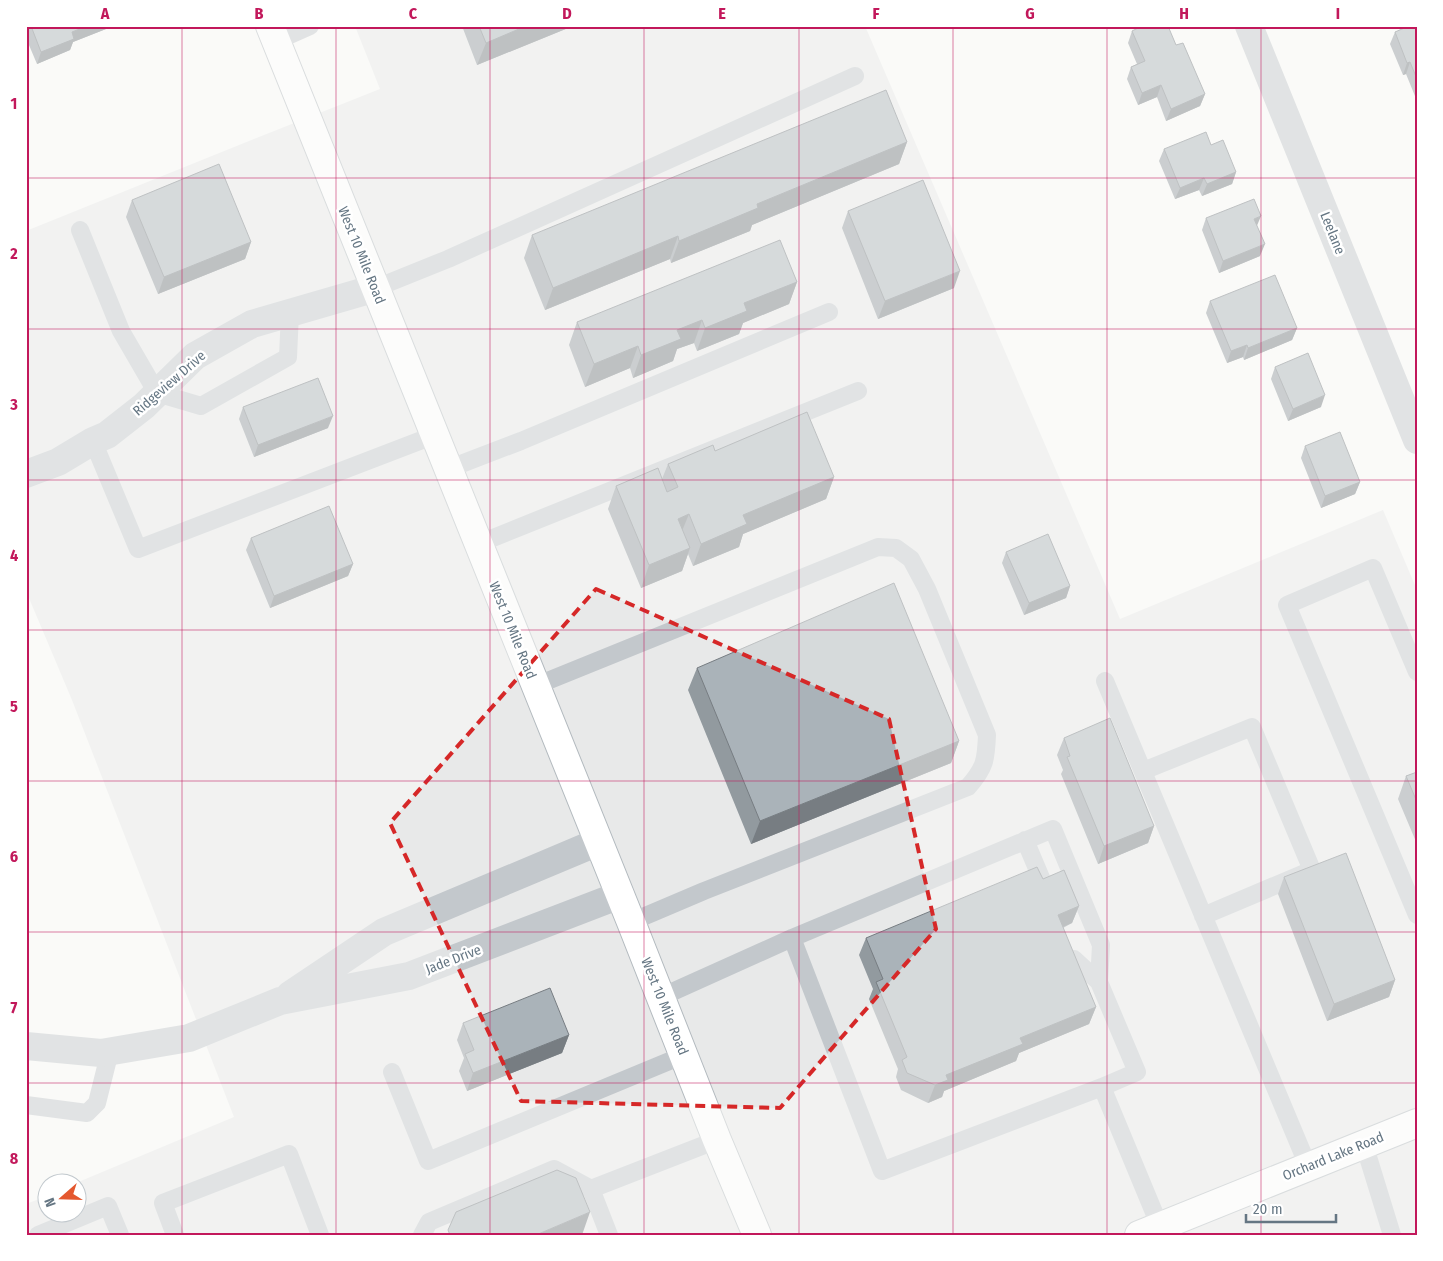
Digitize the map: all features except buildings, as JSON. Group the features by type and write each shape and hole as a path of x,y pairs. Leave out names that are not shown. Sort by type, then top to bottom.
{"street":[{"name":"Leelane","path":"1249,26 1417,440"},
{"name":"West 10 Mile Road","path":"273,34 717,1140 757,1235"},
{"name":"Ridgeview Drive","path":"26,474 58,462 93,441 107,435 144,406 195,356 252,324 376,288"},
{"name":"Jade Drive","path":"280,1001 384,932 598,842"},
{"name":"Jade Drive","path":"26,1046 101,1053 189,1038 280,1001 409,976 620,895"},
{"name":"Orchard Lake Road","path":"1154,1232 1308,1166 1417,1123"}],"lane":[{"path":"273,34 310,26"},
{"path":"376,288 448,259 855,76"},
{"path":"80,230 121,331 157,394 200,406 288,357 290,313"},
{"path":"448,469 521,441 829,312"},
{"path":"478,544 858,391"},
{"path":"93,441 138,549 434,435"},
{"path":"535,686 878,547 896,548 911,559 927,590 987,735 986,758 978,776 968,787 631,922"},
{"path":"1417,672 1373,568 1287,605 1417,915"},
{"path":"1105,681 1308,1166"},
{"path":"1143,770 1252,728 1312,870 1204,916"},
{"path":"661,997 792,938 1053,829 1100,946 1099,982 1137,1072 882,1171 792,938"},
{"path":"1026,840 1044,885"},
{"path":"1074,959 1099,982"},
{"path":"26,1104 87,1113 97,1103 110,1052"},
{"path":"392,1072 428,1161 684,1055"},
{"path":"1102,1087 1154,1232"},
{"path":"591,1189 717,1140"},
{"path":"1364,1144 1392,1235"},
{"path":"175,1235 163,1203 289,1154 320,1235"},
{"path":"422,1235 429,1222 554,1170 591,1189 609,1235"},
{"path":"38,1235 108,1206 120,1235"}],"highlighted area":[{"path":"596,589 889,719 936,929 780,1108 521,1101 390,823"}],"shaded area":[{"path":"355,26 865,26 1120,619 1383,510 1417,590 1417,1235 26,1235 26,1204 38,1199 38,1224 88,1224 88,1178 234,1117 72,700 26,591 26,231 380,89"}]}
